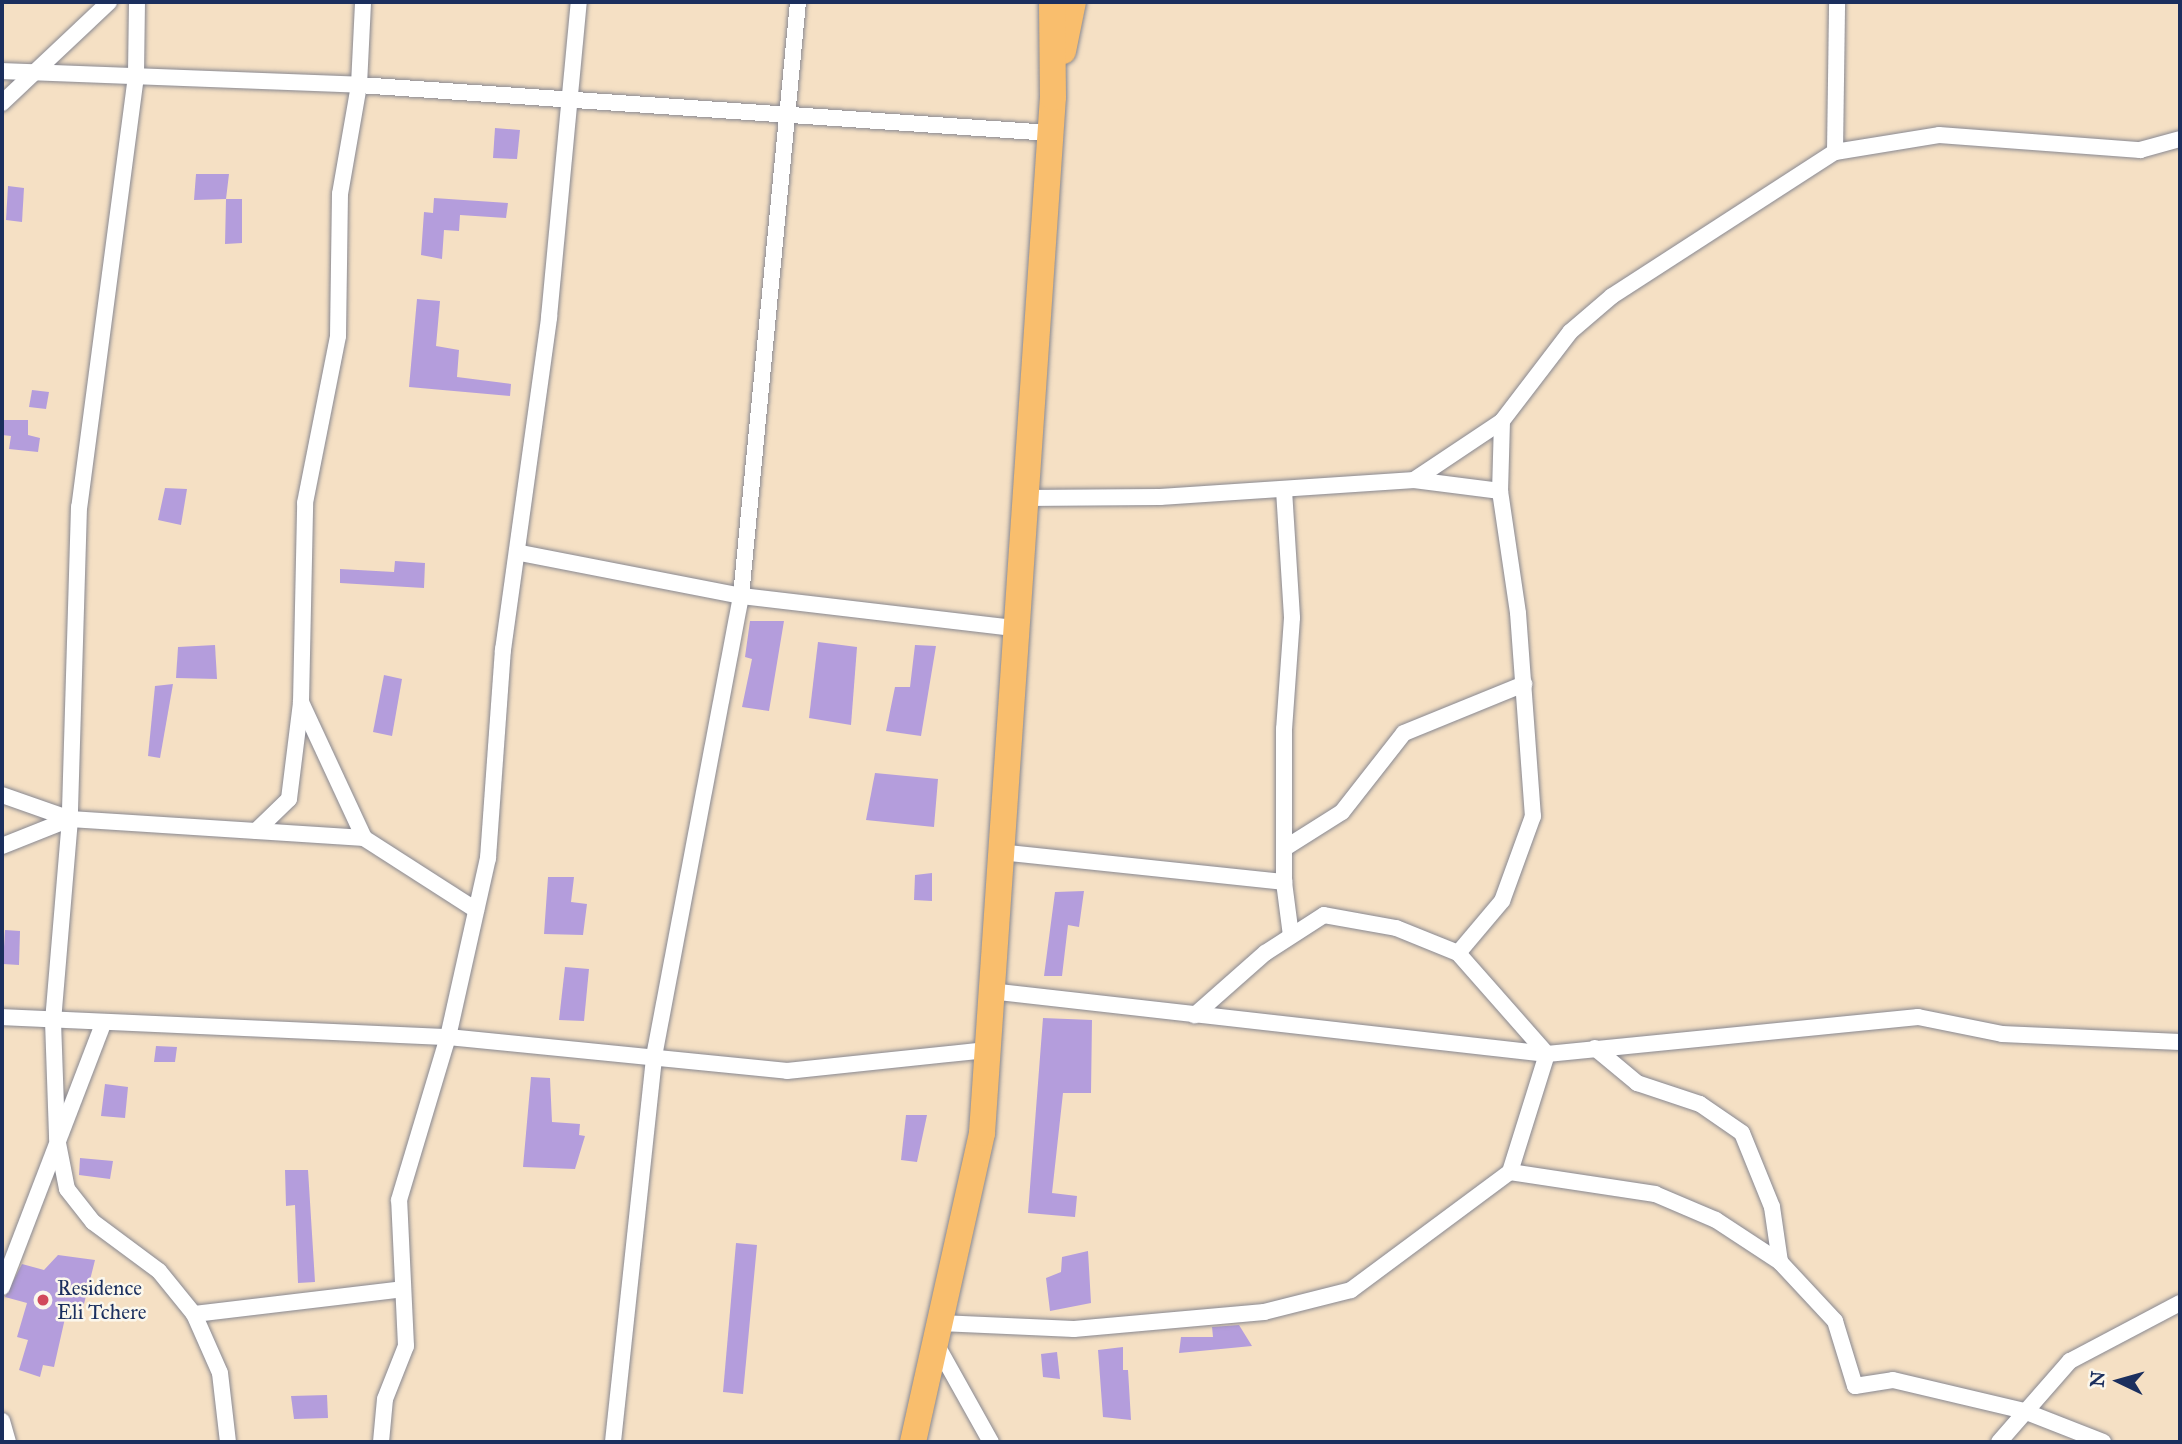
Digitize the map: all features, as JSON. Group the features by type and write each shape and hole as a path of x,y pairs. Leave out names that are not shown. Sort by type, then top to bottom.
{"highway":[{"path":"913,1442 982,1133 1014,628 1054,97 1052,2"},
{"path":"1054,97 1073,2"}],"street":[{"path":"2,103 108,2"},
{"path":"137,2 136,76 79,507 70,819 53,1021 57,1138 67,1189 93,1222 159,1271 194,1314 220,1373 229,1442"},
{"path":"256,831 289,799 301,702 305,503 338,336 340,194 359,85 363,2"},
{"path":"381,1442 385,1399 406,1346 399,1200 448,1037 488,858 503,650 520,553 574,100 579,2"},
{"path":"614,1442 654,1058 740,596 798,2"},
{"path":"1835,152 1837,2"},
{"path":"2,71 359,85 1051,133"},
{"path":"1414,480 1502,421 1570,332 1612,296 1835,152 1939,135 2140,150 2180,139"},
{"path":"1458,953 1502,901 1533,816 1524,684 1500,491 1502,421"},
{"path":"1024,498 1284,490 1414,480 1500,491"},
{"path":"1284,490 1293,618 1284,882 1291,936"},
{"path":"520,553 740,596 1014,628"},
{"path":"1286,848 1342,812 1404,733 1524,684"},
{"path":"301,702 364,838"},
{"path":"2,795 70,819 364,838 476,910"},
{"path":"2,846 70,819"},
{"path":"999,852 1284,882"},
{"path":"1195,1015 1291,936 1324,915 1396,928 1458,953 1547,1054"},
{"path":"990,991 1547,1054 1918,1017 2002,1034 2180,1042"},
{"path":"2,1017 103,1024 448,1037 787,1071 987,1050"},
{"path":"2,1287 103,1024"},
{"path":"1595,1048 1637,1083 1700,1104 1742,1133 1772,1208 1780,1262"},
{"path":"991,1442 937,1333 1074,1329 1264,1312 1351,1290 1510,1172 1547,1054"},
{"path":"1510,1172 1655,1194 1716,1220 1780,1262 1835,1321 1855,1385 1893,1380 2024,1411 2103,1442"},
{"path":"194,1314 403,1289"},
{"path":"1999,1442 2070,1361 2180,1303"},
{"path":"2,1421 8,1442"}],"building":[{"path":"495,128 520,130 517,159 493,158"},
{"path":"196,174 229,174 226,199 194,200"},
{"path":"8,186 24,188 22,222 6,220"},
{"path":"434,198 508,203 506,218 460,215 459,231 444,230 442,259 421,255 424,212 433,213"},
{"path":"226,199 242,199 242,243 225,244"},
{"path":"417,299 440,301 436,346 459,350 457,377 511,384 510,396 409,387"},
{"path":"32,390 49,392 46,409 29,407"},
{"path":"2,420 28,420 28,435 40,438 38,452 9,449 11,436 2,435"},
{"path":"165,488 187,489 181,525 158,520"},
{"path":"395,561 425,563 424,588 340,583 340,569 394,572"},
{"path":"750,621 784,621 769,711 742,707 752,659 745,657"},
{"path":"818,642 857,647 851,725 809,718"},
{"path":"215,645 217,679 176,678 178,647"},
{"path":"915,645 936,646 921,736 886,731 895,687 910,687"},
{"path":"384,675 402,679 392,736 373,732"},
{"path":"173,684 160,758 148,756 155,686"},
{"path":"875,773 938,779 934,827 866,820"},
{"path":"932,873 932,901 914,900 915,875"},
{"path":"548,877 574,877 571,902 587,904 583,935 544,934"},
{"path":"1084,891 1079,927 1068,925 1062,976 1044,976 1055,892"},
{"path":"5,930 20,931 19,965 3,964"},
{"path":"565,967 589,969 584,1021 559,1020"},
{"path":"1043,1018 1092,1020 1091,1093 1063,1093 1052,1193 1077,1196 1075,1217 1028,1213"},
{"path":"156,1046 177,1047 175,1062 154,1062"},
{"path":"531,1077 550,1078 552,1122 580,1124 579,1135 585,1136 575,1169 523,1167"},
{"path":"105,1084 128,1087 125,1118 101,1116"},
{"path":"906,1115 927,1115 917,1162 901,1160"},
{"path":"80,1158 113,1161 110,1179 79,1175"},
{"path":"285,1170 308,1170 315,1282 298,1283 295,1205 286,1206"},
{"path":"736,1243 757,1245 743,1394 723,1392"},
{"path":"1088,1251 1091,1303 1050,1311 1046,1278 1061,1272 1062,1257"},
{"path":"58,1255 95,1260 83,1308 68,1305 54,1367 43,1365 40,1377 19,1370 28,1340 17,1337 27,1303 5,1297 22,1264 44,1270"},
{"path":"1239,1325 1252,1346 1179,1353 1181,1337 1213,1337 1212,1327"},
{"path":"1123,1347 1123,1370 1128,1370 1131,1420 1103,1417 1098,1350"},
{"path":"1057,1352 1060,1379 1043,1377 1041,1354"},
{"path":"327,1395 328,1418 294,1419 291,1396"}],"place":[{"name":"Residence Eli Tchere","path":"43,1300"}]}
